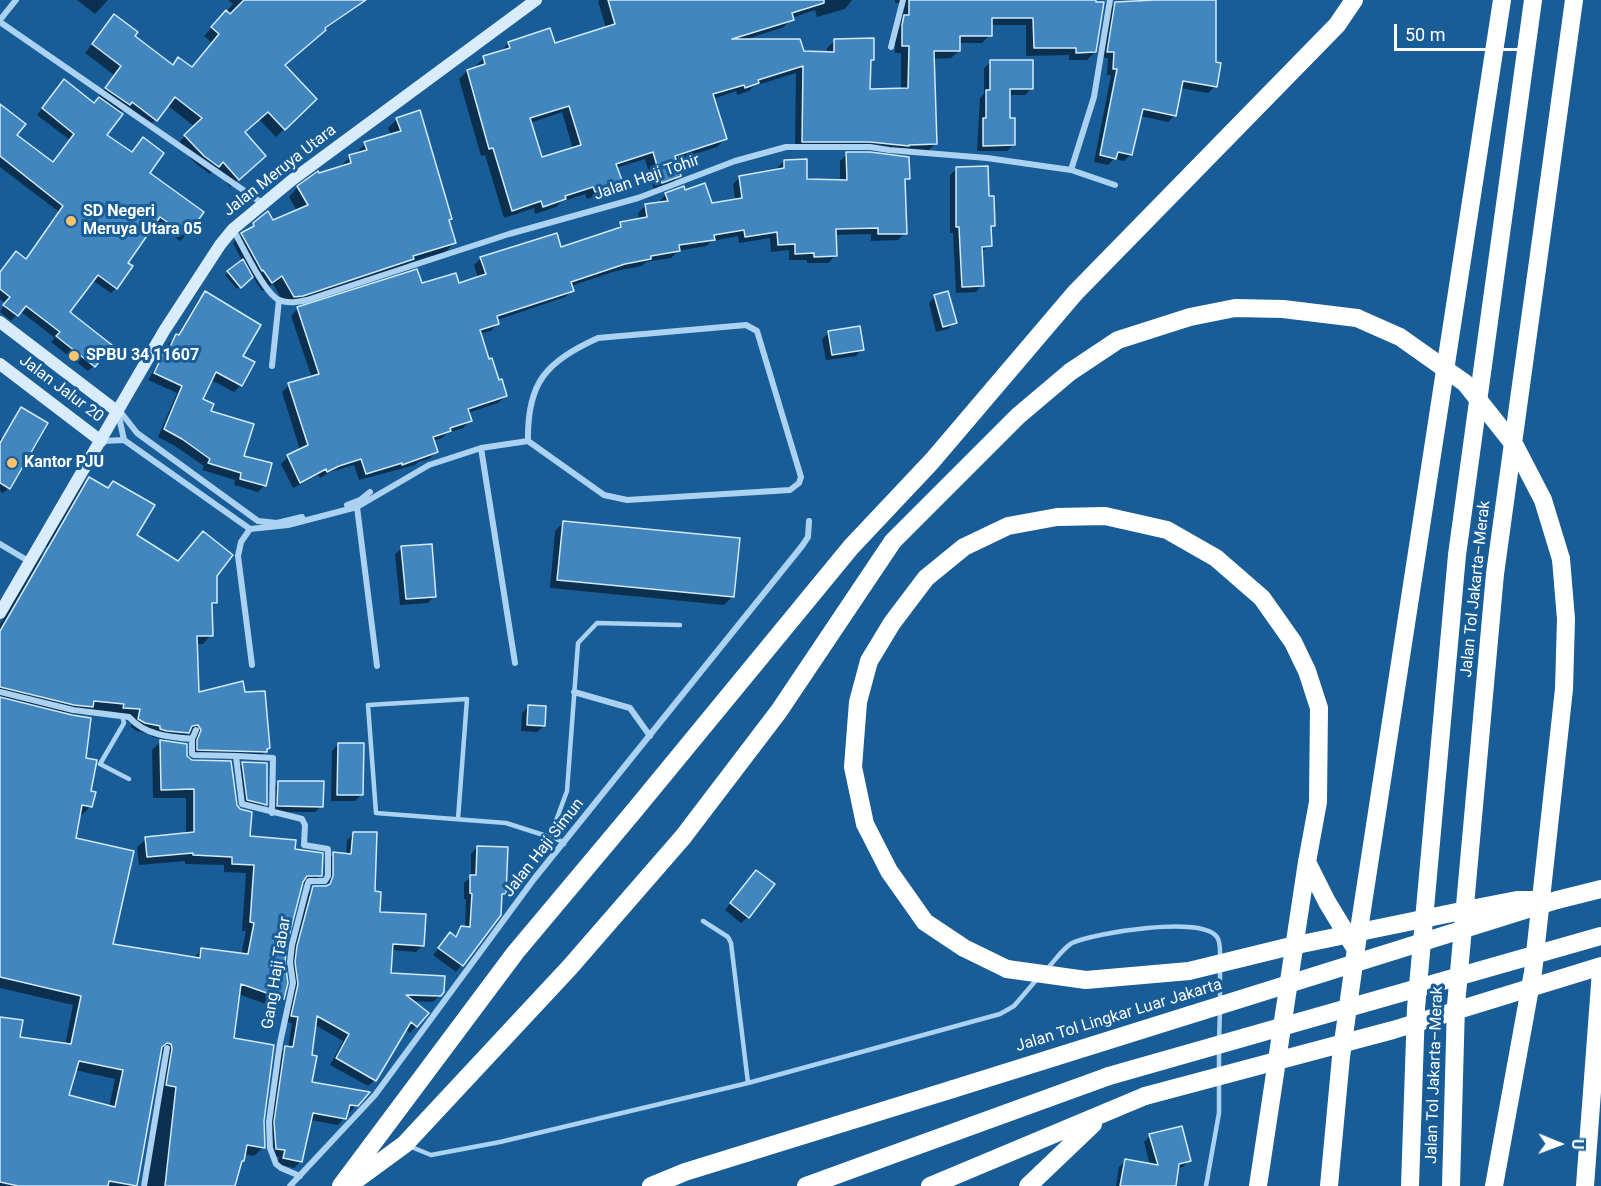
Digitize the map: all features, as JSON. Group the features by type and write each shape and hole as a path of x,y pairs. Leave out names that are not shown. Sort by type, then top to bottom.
{"highway":[{"path":"341,1186 515,953 850,547 932,461 1075,293 1337,25 1354,0"},
{"path":"1329,1186 1341,1057 1356,949 1502,0"},
{"name":"Jalan Tol Jakarta–Merak","path":"1410,1186 1416,1008 1457,555 1533,0"},
{"name":"Jalan Tol Jakarta–Merak","path":"1451,1186 1456,1005 1495,574 1574,0"},
{"path":"348,1186 405,1144 570,967 683,837 779,711 893,541 1018,416 1070,372 1118,340 1190,317 1235,308 1271,309 1357,318 1400,338 1465,383 1515,446 1543,500 1561,559 1566,619 1564,689 1533,972 1494,1186"},
{"path":"1258,1186 1306,862 1318,802 1319,708 1307,671 1293,642 1262,598 1216,558 1167,531 1105,516 1057,517 1008,526 964,547 926,578 892,623 869,662 858,702 853,767 865,824 889,871 925,922 964,948 1007,969 1086,980 1189,971 1287,947 1476,908 1517,900 1557,900"},
{"path":"1306,862 1356,949"},
{"name":"Jalan Tol Lingkar Luar Jakarta","path":"651,1186 685,1172 1557,900 1601,889"},
{"path":"806,1186 1109,1076 1601,936"},
{"path":"930,1186 1145,1096 1393,1030 1601,966"},
{"path":"1585,1186 1601,971"},
{"path":"1028,1186 1106,1113"}],"main road":[{"name":"Jalan Meruya Utara","path":"0,613 164,331 220,245 233,229 262,203 534,0"},
{"name":"Jalan Jalur 20","path":"0,322 118,411"},
{"name":"Jalan Jalur 20","path":"0,364 101,441"}],"street":[{"path":"16,0 0,21 262,203"},
{"path":"891,47 903,0"},
{"path":"1071,170 1094,98 1110,0"},
{"name":"Jalan Haji Tohir","path":"279,300 292,303 307,300 509,234 638,198 735,161 786,147 870,147 987,158 1071,170 1115,185"},
{"path":"233,229 263,283 279,300 272,366"},
{"path":"101,441 124,440 250,529 288,525 357,507 429,465 481,448 528,441 604,495 627,500 790,490 799,483 801,474 757,331 749,326 598,338 588,343 564,356 539,380 530,404 528,441"},
{"path":"118,411 124,440"},
{"path":"118,411 138,433 258,521 277,523 286,521 351,504 370,492"},
{"path":"481,448 515,663"},
{"path":"357,507 377,666"},
{"name":"Jalan Haji Simun","path":"290,1186 375,1095 534,879 802,546 808,537 809,521"},
{"path":"250,529 241,542 238,556 252,665"},
{"path":"0,544 30,562"},
{"path":"0,692 73,710 122,715 129,717 137,726 150,732 165,737 192,740"},
{"path":"574,692 630,708 650,736"},
{"path":"196,730 192,740 192,754 194,755 273,758 272,813"},
{"name":"Gang Haji Tabar","path":"236,756 242,804 302,819 305,825 304,845 326,847 329,852 325,881 309,881 308,883 292,945 290,962 293,983 280,1044 269,1122 270,1148 276,1164 300,1176"},
{"path":"144,1186 167,1048"}],"lane":[{"path":"550,837 567,791 578,643 597,623 680,625"},
{"path":"458,819 467,699 368,705 376,813 506,823 550,837 564,844"},
{"path":"122,715 124,723 100,764 129,779"},
{"path":"703,921 728,937 731,943 748,1083"},
{"path":"405,1144 426,1154 500,1142 748,1083 1007,1011 1065,948 1073,943 1120,932 1169,926 1208,929 1217,936 1220,945 1219,1113 1206,1186"}],"building":[{"path":"244,0 366,0 325,28 326,30 285,65 317,99 285,130 268,112 245,132 266,156 239,180 223,162 219,167 204,156 184,135 202,118 175,97 157,121 132,102 130,105 105,88 121,66 92,44 114,14 138,32 135,36 173,65 178,57 192,67 219,34 211,27 226,10 230,14"},
{"path":"608,0 824,0 824,3 792,13 794,20 732,39 800,39 804,51 834,52 834,39 874,38 870,89 908,88 909,46 902,46 902,25 904,15 909,15 909,0 1096,0 1096,2 1104,2 1096,52 1076,53 1076,48 1034,48 1033,18 992,18 992,36 960,36 960,51 934,51 937,144 909,146 870,142 802,142 803,66 758,80 759,83 745,88 744,85 713,94 727,139 675,156 681,176 662,183 653,152 616,164 623,183 595,192 593,187 565,196 566,199 543,207 541,201 512,211 493,148 489,149 467,70 485,64 483,56 510,48 508,42 550,28 555,43 615,24","holes":["569,106 581,145 542,157 530,118"]},
{"path":"1216,0 1216,62 1221,63 1217,87 1183,81 1176,116 1143,109 1132,155 1118,152 1116,159 1100,155 1117,69 1113,69 1114,52 1107,52 1115,2"},
{"path":"990,60 1033,60 1033,89 1010,89 1010,118 1015,118 1015,145 983,146 986,90 990,90"},
{"path":"64,79 94,103 99,97 123,114 107,135 132,152 143,137 164,153 150,173 204,212 187,236 160,217 128,263 133,266 117,289 98,275 70,312 112,345 95,367 56,336 60,332 26,306 18,316 3,305 10,297 0,289 0,272 16,251 26,259 63,206 0,156 0,104 26,124 17,135 53,162 74,134 42,108"},
{"path":"420,110 452,219 449,220 456,243 303,296 294,297 282,276 272,283 262,271 241,233 254,226 253,223 268,211 273,220 308,205 297,186 318,171 319,173 351,163 349,155 367,150 364,142 401,131 396,118"},
{"path":"846,152 870,152 909,157 910,179 905,179 907,234 878,234 878,228 836,229 837,256 814,257 814,253 795,254 795,244 778,245 777,232 745,237 744,230 714,235 715,240 679,245 680,251 651,256 651,259 625,264 571,282 574,291 497,316 499,324 480,330 489,359 492,358 507,396 468,409 472,421 450,428 451,431 433,437 438,452 402,465 402,463 366,474 361,459 327,472 326,469 300,483 287,455 308,445 288,383 319,374 297,307 417,269 422,283 456,273 459,283 486,274 480,257 557,233 561,247 621,227 620,222 647,217 645,204 668,201 665,193 684,186 685,190 705,183 712,203 742,198 739,176 784,168 784,160 807,159 807,179 847,180"},
{"path":"988,166 989,196 994,196 995,226 991,226 992,246 982,247 984,286 962,287 959,227 956,227 956,167"},
{"path":"243,259 253,277 241,288 227,271"},
{"path":"205,291 261,325 243,356 255,362 242,386 216,372 203,399 214,404 211,411 254,424 244,456 272,463 266,486 240,479 241,473 208,463 210,459 164,429 182,386 154,373 163,354 166,355 176,334 179,335"},
{"path":"948,291 957,323 943,327 934,295"},
{"path":"860,326 864,350 832,355 828,331"},
{"name":"Kantor PJU","path":"21,407 48,423 10,489 0,483 0,443"},
{"path":"89,477 108,488 113,481 155,505 137,535 178,561 203,531 233,555 217,576 217,603 212,603 213,636 197,636 199,692 243,681 245,692 265,691 270,748 267,752 197,750 197,740 201,730 198,725 192,726 189,733 167,731 160,729 160,726 138,719 140,709 123,708 124,704 94,701 93,707 74,705 0,687 0,631"},
{"path":"563,521 740,538 734,597 557,580"},
{"path":"432,544 436,597 406,599 401,546"},
{"path":"0,697 91,718 86,758 97,760 91,791 96,792 92,807 82,805 76,838 134,851 113,944 200,958 201,948 248,954 254,923 250,922 254,865 232,864 232,857 193,855 193,853 147,857 145,837 194,832 194,789 161,790 160,740 187,744 187,756 192,760 231,761 237,805 240,809 252,812 250,836 296,840 295,849 323,853 322,876 307,876 303,882 287,944 285,962 288,983 284,999 241,984 234,1038 274,1045 264,1121 265,1148 247,1145 235,1186 165,1186 176,1087 166,1085 172,1049 171,1044 167,1043 162,1047 137,1186 109,1181 108,1186 18,1186 0,1182 0,1017 23,1020 20,1037 71,1044 81,996 0,977","holes":["79,1061 123,1070 115,1107 69,1095"]},
{"path":"528,705 546,706 545,726 527,725"},
{"path":"338,743 364,743 363,795 337,795"},
{"path":"242,762 267,763 267,805 247,800"},
{"path":"278,781 324,781 323,807 277,806"},
{"path":"353,832 377,832 375,891 381,892 380,912 426,914 424,946 393,944 391,973 445,976 444,992 441,996 406,995 429,1013 417,1027 411,1022 376,1081 336,1058 349,1034 317,1016 312,1055 317,1056 312,1082 370,1092 358,1106 350,1105 346,1119 313,1113 302,1162 283,1158 285,1150 276,1149 274,1122 285,1046 293,1047 298,1017 291,1016 298,984 295,962 297,946 313,886 330,884 333,876 333,852 351,854"},
{"path":"477,846 508,847 506,894 502,894 501,915 463,966 438,948 450,932 456,937 461,926 470,927 472,894 470,893 470,875 476,875"},
{"path":"756,870 775,884 749,918 730,903"},
{"path":"1182,1126 1191,1161 1179,1164 1176,1186 1120,1186 1125,1159 1158,1165 1149,1134"}],"place":[{"name":"SD Negeri Meruya Utara 05","path":"71,221"},
{"name":"SPBU 34 11607","path":"74,356"},
{"name":"Kantor PJU","path":"12,463"}]}
